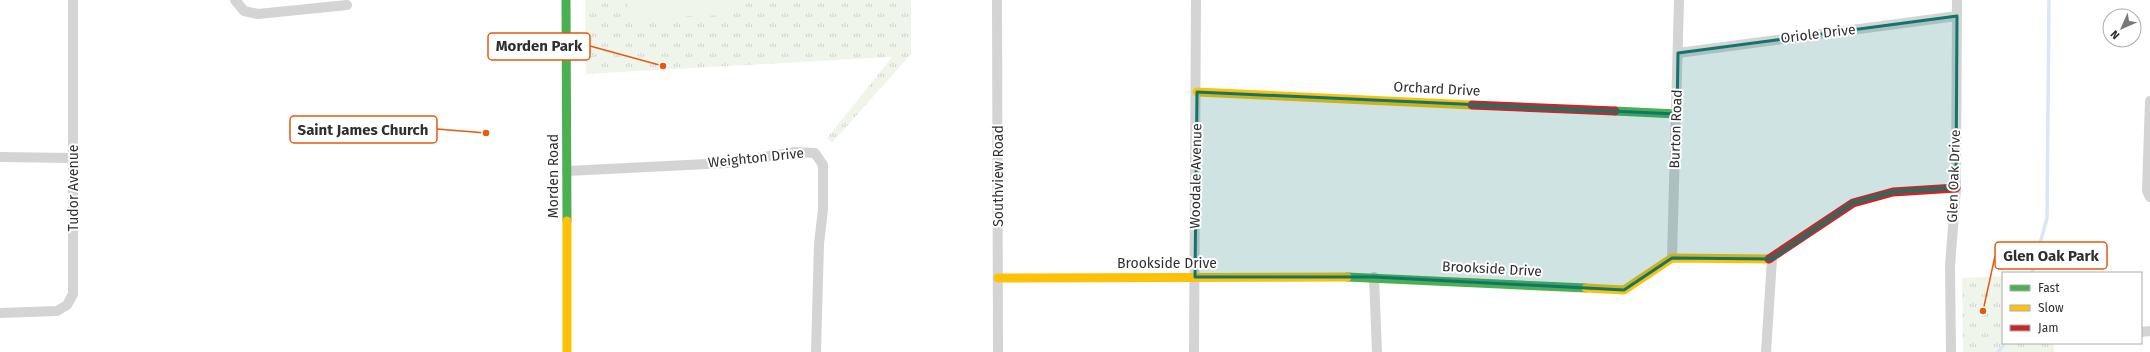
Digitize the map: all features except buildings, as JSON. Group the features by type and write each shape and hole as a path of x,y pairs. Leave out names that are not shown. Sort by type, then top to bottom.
{"street":[{"name":"Tudor Avenue","path":"0,313 52,312 62,309 70,300 73,280 73,0"},
{"path":"235,0 244,11 258,14 347,5"},
{"name":"Morden Road","path":"566,0 568,352"},
{"name":"Southview Road","path":"997,0 998,352"},
{"name":"Woodale Avenue","path":"1194,352 1197,92 1196,0"},
{"name":"Burton Road","path":"1672,258 1679,0"},
{"name":"Glen Oak Drive","path":"1951,352 1950,266 1956,188 1957,0"},
{"name":"Oriole Drive","path":"1678,53 1957,16"},
{"name":"Orchard Drive","path":"1197,92 1677,114"},
{"path":"2150,101 2147,191 2150,197"},
{"name":"Weighton Drive","path":"567,171 727,163 795,152 815,153 823,165 816,352"},
{"path":"0,158 73,158"},
{"path":"1672,258 1772,259 1854,203 1893,192 1956,188"},
{"name":"Brookside Drive","path":"998,278 1374,277 1624,290 1672,258"},
{"path":"1766,352 1772,259"},
{"path":"1374,277 1377,352"}],"highlighted area":[{"path":"1957,16 1956,188 1893,192 1853,203 1772,259 1672,258 1624,290 1374,277 1195,277 1197,92 1677,114 1678,53"}],"green space":[{"path":"585,0 911,0 911,54 832,143 827,138 892,57 586,74"},
{"path":"628,0 730,0 725,15 628,18"},
{"path":"2002,276 2002,344 2053,344 2054,352 1963,352 1962,278"}],"waterway":[{"path":"2032,272 2047,218 2049,0"},
{"path":"1998,352 2004,344"}],"traffic: fast":[{"path":"566,0 567,221"},
{"path":"1615,111 1677,114"},
{"path":"1347,277 1586,288"}],"traffic: slow":[{"path":"1197,92 1472,105"},
{"path":"567,221 567,352"},
{"path":"1586,288 1624,290 1672,258 1769,259"},
{"path":"998,278 1347,277"}],"traffic: jam":[{"path":"1472,105 1615,111"},
{"path":"1769,259 1853,203 1893,192 1956,188"}],"place":[{"name":"Morden Park","path":"663,66"},
{"name":"Saint James Church","path":"486,133"},
{"name":"Glen Oak Park","path":"1983,311"}]}
